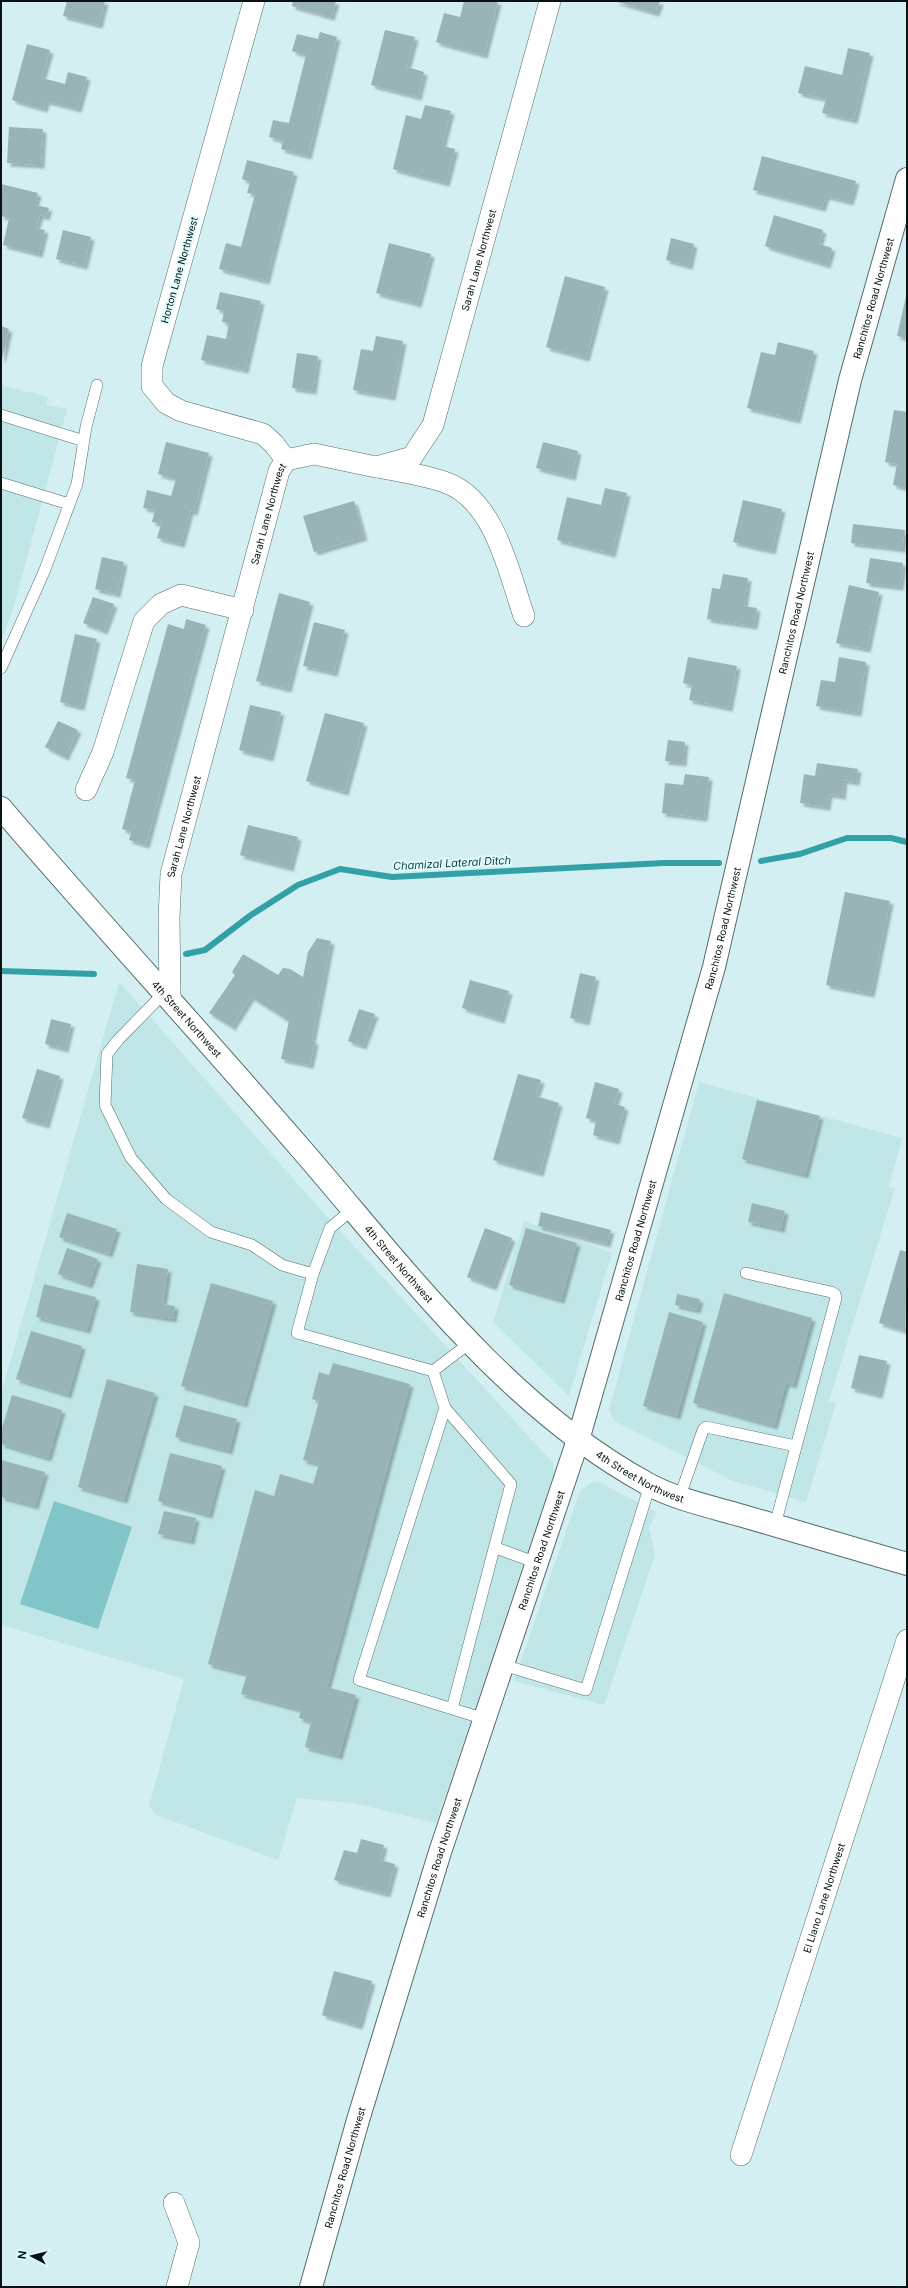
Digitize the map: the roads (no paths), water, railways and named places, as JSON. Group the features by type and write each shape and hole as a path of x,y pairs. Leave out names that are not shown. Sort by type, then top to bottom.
{"street":[{"name":"Horton Lane Northwest","path":"254,1 152,366 152,386 166,403 181,411 263,434 274,444 286,460"},
{"name":"Sarah Lane Northwest","path":"167,995 171,874 243,610 279,471 286,460 314,454 376,467 412,456 433,425 550,1"},
{"name":"Ranchitos Road Northwest","path":"311,2287 358,2120 440,1852 578,1440 715,960 850,380 907,179"},
{"path":"376,467 448,483 474,500 496,533 524,616"},
{"path":"86,790 103,752 144,621 161,604 181,595 243,610"},
{"name":"4th Street Northwest","path":"2,813 167,995 470,1342 502,1374 578,1440 610,1462 650,1485 680,1496 774,1525 907,1564"},
{"name":"El Llano Lane Northwest","path":"741,2155 907,1640"},
{"path":"174,2203 189,2243 177,2287"}],"lane":[{"path":"1,668 44,572 77,484 84,441 97,385"},
{"path":"1,415 84,441"},
{"path":"1,483 70,504"},
{"path":"167,995 118,1040 107,1054 106,1105 131,1158 166,1199 211,1232 252,1245 282,1266 313,1274"},
{"path":"353,1209 330,1228 313,1274 297,1333 433,1371"},
{"path":"746,1273 835,1294 836,1298 774,1525"},
{"path":"433,1371 470,1342"},
{"path":"433,1371 445,1408 511,1484 496,1548 452,1709"},
{"path":"445,1408 359,1680 485,1719"},
{"path":"680,1496 703,1430 706,1426 796,1446"},
{"path":"503,1665 586,1690 650,1485"},
{"path":"496,1548 537,1563"}],"waterway":[{"name":"Chamizal Lateral Ditch","path":"761,861 800,854 847,838 891,838 907,842"},
{"name":"Chamizal Lateral Ditch","path":"186,954 205,950 251,915 298,885 340,869 392,877 664,863 719,863"},
{"name":"Chamizal Lateral Ditch","path":"1,971 94,974"}]}
